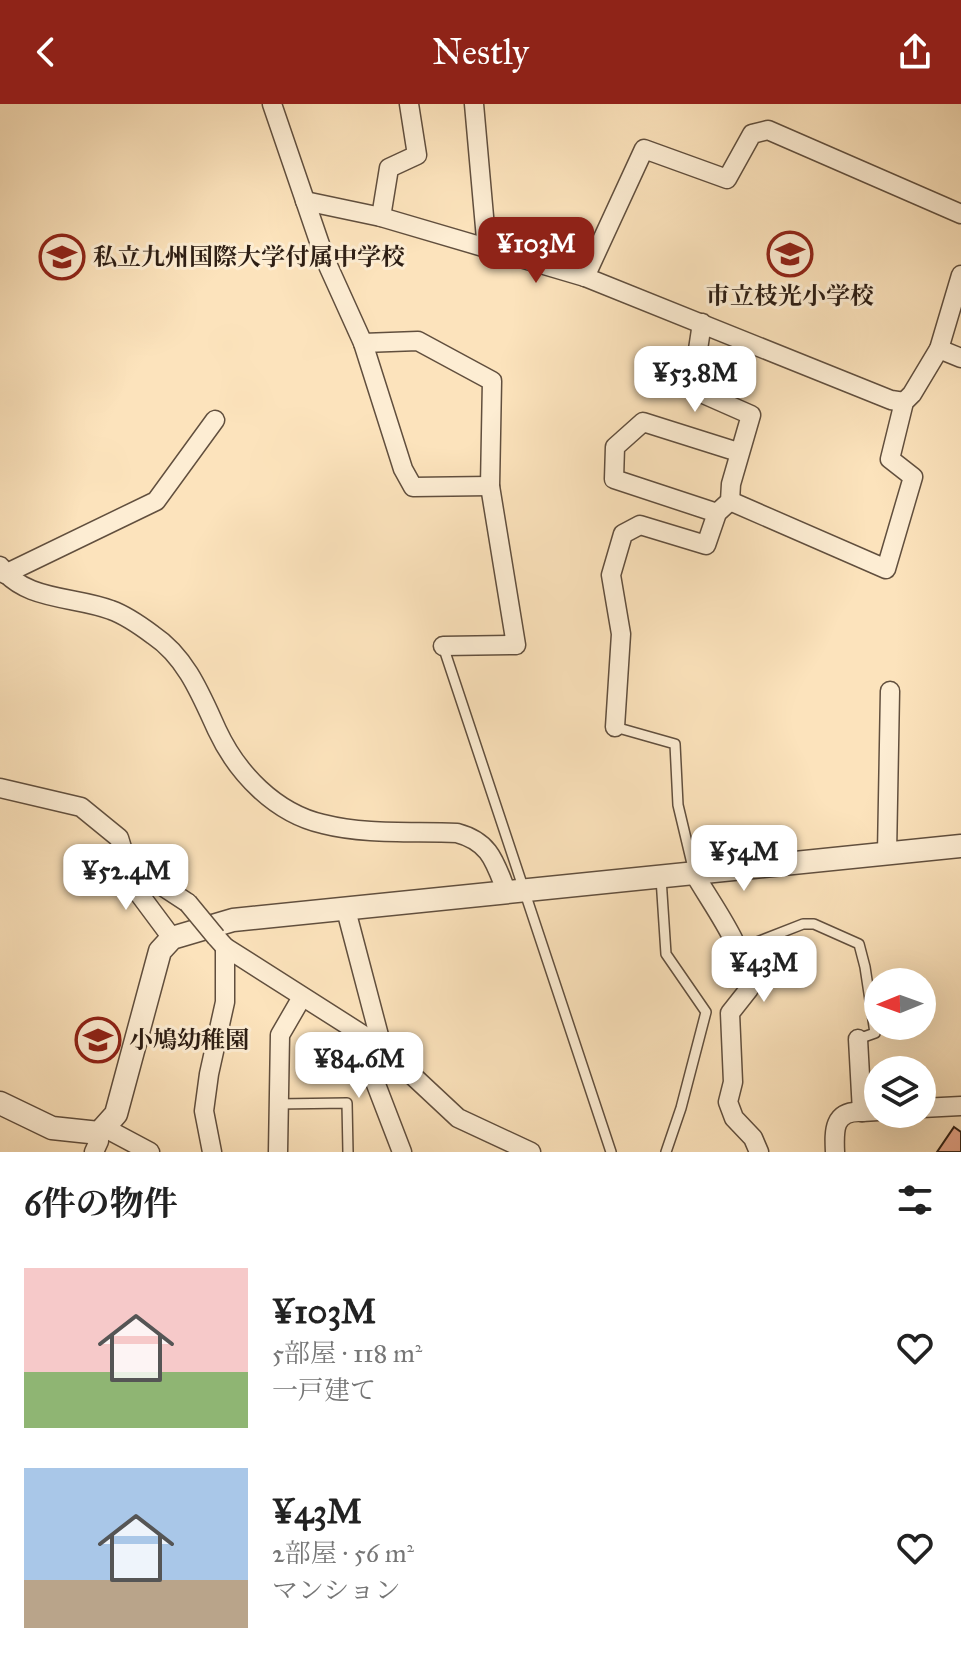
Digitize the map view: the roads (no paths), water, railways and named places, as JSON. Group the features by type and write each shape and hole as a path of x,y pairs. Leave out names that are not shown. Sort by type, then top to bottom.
{"street":[{"path":"272,104 325,259 363,343 403,469 413,487 490,486"},
{"path":"381,217 389,168 417,155 409,104"},
{"path":"474,104 487,250"},
{"path":"585,277 644,149 727,179 752,134 768,130 961,214"},
{"path":"305,201 381,217 585,277 891,400 904,402"},
{"path":"738,452 643,422 615,447 614,479 724,507 886,569 913,477 890,459 904,402 939,349 961,275"},
{"path":"615,727 621,634 611,575 623,534 640,525 706,545 724,507 751,415 692,389 702,323"},
{"path":"363,343 418,341 492,381 490,486 516,645 443,646"},
{"path":"939,349 961,358"},
{"path":"215,420 156,501 3,570 25,588 112,610 155,636 193,678 227,750 248,777 275,802 322,824 354,829 457,833 474,837 485,846 515,892"},
{"path":"887,854 890,691"},
{"path":"0,788 81,807 119,838 134,887 172,938"},
{"path":"99,1138 116,1114 160,951 172,938 233,920 961,846"},
{"path":"127,863 188,903 221,942 382,1047 458,1118 531,1152"},
{"path":"695,875 739,949 747,971 749,989 730,1013 733,1082 728,1102 734,1118 753,1138 759,1152"},
{"path":"346,910 382,1047 372,1074 402,1152"},
{"path":"212,1152 204,1111 225,1002 221,942"},
{"path":"278,1152 280,1035 302,997"},
{"path":"858,1039 864,1075"},
{"path":"0,1103 52,1128 150,1152"},
{"path":"936,1107 961,1106"},
{"path":"835,1152 834,1128 840,1118 853,1111 864,1111"}],"lane":[{"path":"443,646 515,892 611,1152"},
{"path":"615,727 675,744 678,805 695,875"},
{"path":"661,878 666,954 706,1012 666,1152"},
{"path":"739,949 803,924 814,924 859,944 875,1033 858,1039"},
{"path":"277,1104 347,1103 348,1152"}],"place":[{"name":"市立枝光小学校","path":"790,254"},
{"name":"私立九州国際大学付属中学校","path":"62,257"},
{"name":"小鳩幼稚園","path":"98,1040"}]}
